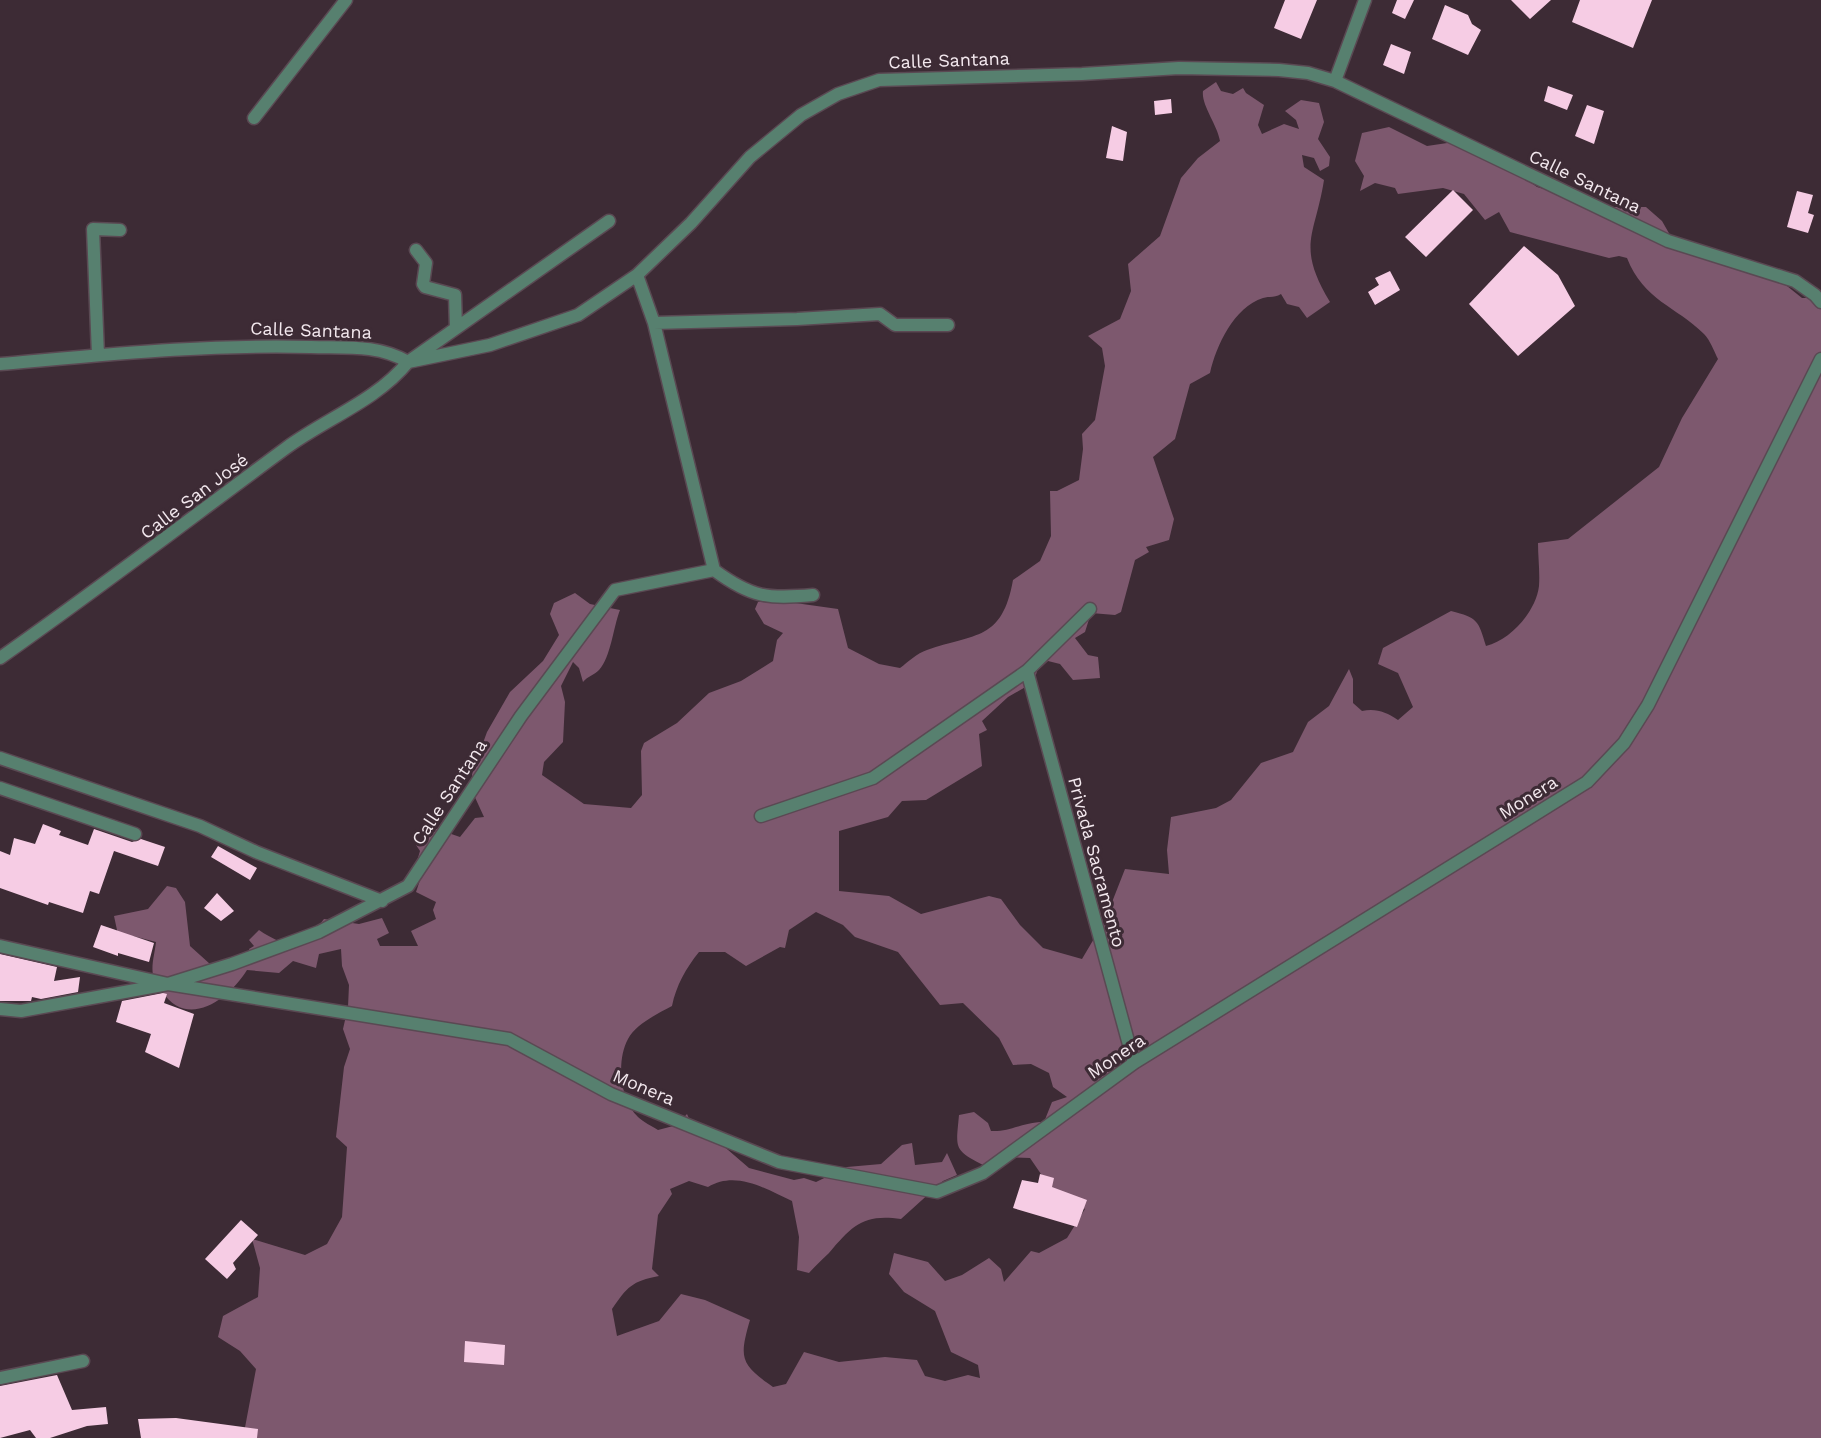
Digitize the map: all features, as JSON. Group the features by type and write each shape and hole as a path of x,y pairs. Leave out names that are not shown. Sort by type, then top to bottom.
{"street":[{"path":"254,118 346,0"},
{"path":"1335,81 1365,0"},
{"name":"Calle Santana","path":"0,364 252,345 370,348 392,352 408,362 490,345 578,315 637,275 691,223 750,156 801,115 838,94 879,80 1082,74 1179,68 1279,70 1308,73 1335,81 1668,241 1795,281 1821,302"},
{"name":"Calle San José","path":"0,658 112,580 289,446 394,379 408,362 609,221"},
{"path":"98,355 93,229 120,230"},
{"path":"416,250 426,263 423,284 455,294 456,328"},
{"path":"637,275 654,322 714,570 739,589 774,598 813,595"},
{"path":"654,322 880,314 895,325 948,325"},
{"name":"Monera","path":"0,946 168,984 509,1039 611,1094 779,1162 937,1192 983,1173 1134,1063 1587,782 1624,743 1648,705 1821,359"},
{"name":"Calle Santana","path":"168,984 232,964 319,932 408,886 521,716 615,590 714,570"},
{"path":"762,816 873,778 1027,671 1090,609"},
{"name":"Privada Sacramento","path":"1027,671 1134,1063"},
{"path":"0,758 200,826 256,852 382,901"},
{"path":"0,788 135,834"},
{"path":"0,1009 21,1011 168,984"},
{"path":"0,1378 83,1361"}],"shaded area":[{"path":"1216,82 1221,91 1233,94 1243,88 1246,93 1264,105 1258,125 1262,134 1284,124 1299,129 1296,120 1285,111 1301,100 1319,103 1324,122 1318,139 1330,157 1329,166 1320,171 1314,158 1302,155 1304,167 1324,180 1313,229 1311,253 1313,267 1330,302 1307,318 1299,307 1287,304 1281,294 1253,303 1243,310 1228,329 1217,351 1210,373 1190,384 1175,439 1153,457 1174,519 1169,540 1146,547 1149,552 1135,560 1121,612 1115,615 1091,613 1085,632 1075,638 1088,655 1098,657 1100,678 1073,680 1060,664 1048,661 1037,671 1034,682 1008,697 982,721 987,730 979,734 982,766 926,800 902,801 888,817 839,831 839,891 889,896 921,914 989,896 1001,899 1020,925 1043,948 1082,959 1105,920 1125,869 1169,874 1167,850 1171,817 1216,808 1231,800 1261,763 1293,752 1308,722 1329,706 1349,669 1353,679 1353,703 1362,711 1381,711 1398,720 1413,707 1398,673 1378,664 1383,648 1451,611 1476,621 1486,646 1504,638 1521,623 1537,596 1539,586 1538,543 1568,539 1659,467 1682,418 1718,359 1704,334 1651,294 1634,272 1627,258 1619,256 1609,258 1510,232 1499,212 1485,220 1464,194 1443,188 1398,194 1395,188 1375,183 1360,191 1364,176 1355,161 1362,133 1389,127 1427,146 1454,142 1510,168 1537,187 1606,207 1646,207 1662,221 1670,235 1782,282 1802,298 1821,298 1821,1438 243,1438 256,1369 240,1351 218,1337 223,1316 258,1297 260,1268 252,1239 305,1255 327,1244 342,1217 347,1147 336,1137 344,1067 350,1049 343,1029 348,1007 349,985 342,966 341,949 319,954 316,968 293,961 279,973 247,970 230,991 219,999 207,1006 183,1009 172,1003 154,979 152,967 156,942 133,936 120,944 114,916 148,909 167,886 176,888 185,902 190,946 210,964 224,964 227,959 251,959 249,949 254,946 249,940 259,930 279,941 295,943 309,935 324,919 359,924 382,918 389,933 377,939 380,946 418,946 411,931 436,919 433,910 436,902 416,892 420,880 414,871 420,851 416,845 422,843 423,835 431,827 460,837 475,818 484,817 473,793 472,773 487,732 510,692 543,661 559,635 550,614 554,603 575,593 590,604 620,610 609,650 599,670 583,682 579,668 573,662 561,686 565,702 563,742 544,762 542,775 584,804 631,808 642,795 641,751 644,743 677,723 709,693 741,681 773,661 777,640 783,633 764,624 755,609 758,602 774,600 838,609 848,648 879,664 900,668 923,651 973,636 994,624 1002,614 1013,580 1040,561 1051,536 1050,491 1057,491 1079,480 1083,449 1082,434 1095,420 1105,366 1102,348 1088,336 1120,319 1131,291 1128,264 1160,236 1181,178 1198,158 1220,141 1204,102 1203,91","holes":["816,912 843,925 855,937 898,952 940,1005 963,1003 999,1038 1013,1065 1031,1064 1049,1073 1053,1087 1067,1097 1052,1102 1044,1122 1005,1130 991,1131 988,1123 974,1112 959,1115 957,1135 961,1151 983,1165 997,1157 1030,1158 1054,1193 1085,1209 1067,1238 1039,1253 1031,1251 1004,1282 1001,1269 989,1258 962,1275 945,1281 928,1262 894,1253 889,1274 904,1292 935,1311 951,1352 978,1365 980,1378 968,1375 945,1381 925,1376 917,1360 885,1357 839,1362 804,1352 786,1384 773,1387 754,1372 745,1359 744,1343 750,1320 705,1300 681,1294 659,1321 617,1336 612,1309 617,1301 636,1283 659,1276 652,1269 658,1215 672,1194 670,1189 689,1181 708,1187 729,1180 740,1181 751,1183 792,1201 799,1237 797,1270 809,1273 852,1229 877,1218 901,1219 943,1181 957,1175 947,1153 942,1162 915,1165 912,1143 902,1145 881,1164 847,1167 816,1182 804,1178 794,1180 749,1168 713,1137 691,1123 687,1114 677,1125 658,1130 638,1117 627,1101 621,1069 624,1048 628,1039 641,1024 672,1006 682,978 699,952 725,952 746,966 780,947 785,948 789,930"]}],"building":[{"path":"1285,0 1317,0 1301,39 1274,28"},
{"path":"1397,0 1414,0 1405,19 1392,13"},
{"path":"1511,0 1551,0 1530,19"},
{"path":"1580,0 1652,0 1633,48 1572,22"},
{"path":"1445,5 1468,15 1472,24 1481,30 1468,55 1432,39"},
{"path":"1391,44 1411,52 1404,74 1383,65"},
{"path":"1548,86 1573,95 1567,110 1544,101"},
{"path":"1171,99 1172,113 1155,115 1154,101"},
{"path":"1587,105 1604,111 1594,144 1575,136"},
{"path":"1112,126 1127,132 1123,161 1106,158"},
{"path":"1453,190 1473,210 1426,257 1405,237"},
{"path":"1797,191 1813,195 1808,213 1814,215 1808,233 1787,227"},
{"path":"1524,246 1558,275 1575,306 1518,356 1469,304"},
{"path":"1390,271 1400,290 1375,305 1368,292 1379,285 1375,278"},
{"path":"43,824 61,831 59,835 88,845 94,829 132,842 141,839 165,847 158,866 114,851 99,894 90,891 83,913 49,902 48,905 0,888 0,851 10,855 14,838 35,844"},
{"path":"218,846 257,868 250,880 211,857"},
{"path":"217,893 234,911 221,921 204,908"},
{"path":"101,925 154,943 149,962 118,953 118,956 93,947"},
{"path":"0,954 57,967 54,981 80,977 78,992 41,999 32,997 31,1001 0,1001"},
{"path":"167,994 164,1003 194,1014 179,1068 145,1052 151,1034 116,1022 122,1001"},
{"path":"1040,1174 1054,1178 1052,1187 1087,1200 1077,1227 1013,1208 1022,1180 1038,1183"},
{"path":"241,1220 258,1235 233,1263 236,1269 227,1279 205,1259"},
{"path":"465,1341 505,1345 504,1365 464,1362"},
{"path":"57,1375 72,1410 106,1407 108,1424 87,1426 50,1438 36,1438 30,1430 0,1438 0,1386"},
{"path":"176,1418 258,1429 257,1438 141,1438 138,1419"}]}
